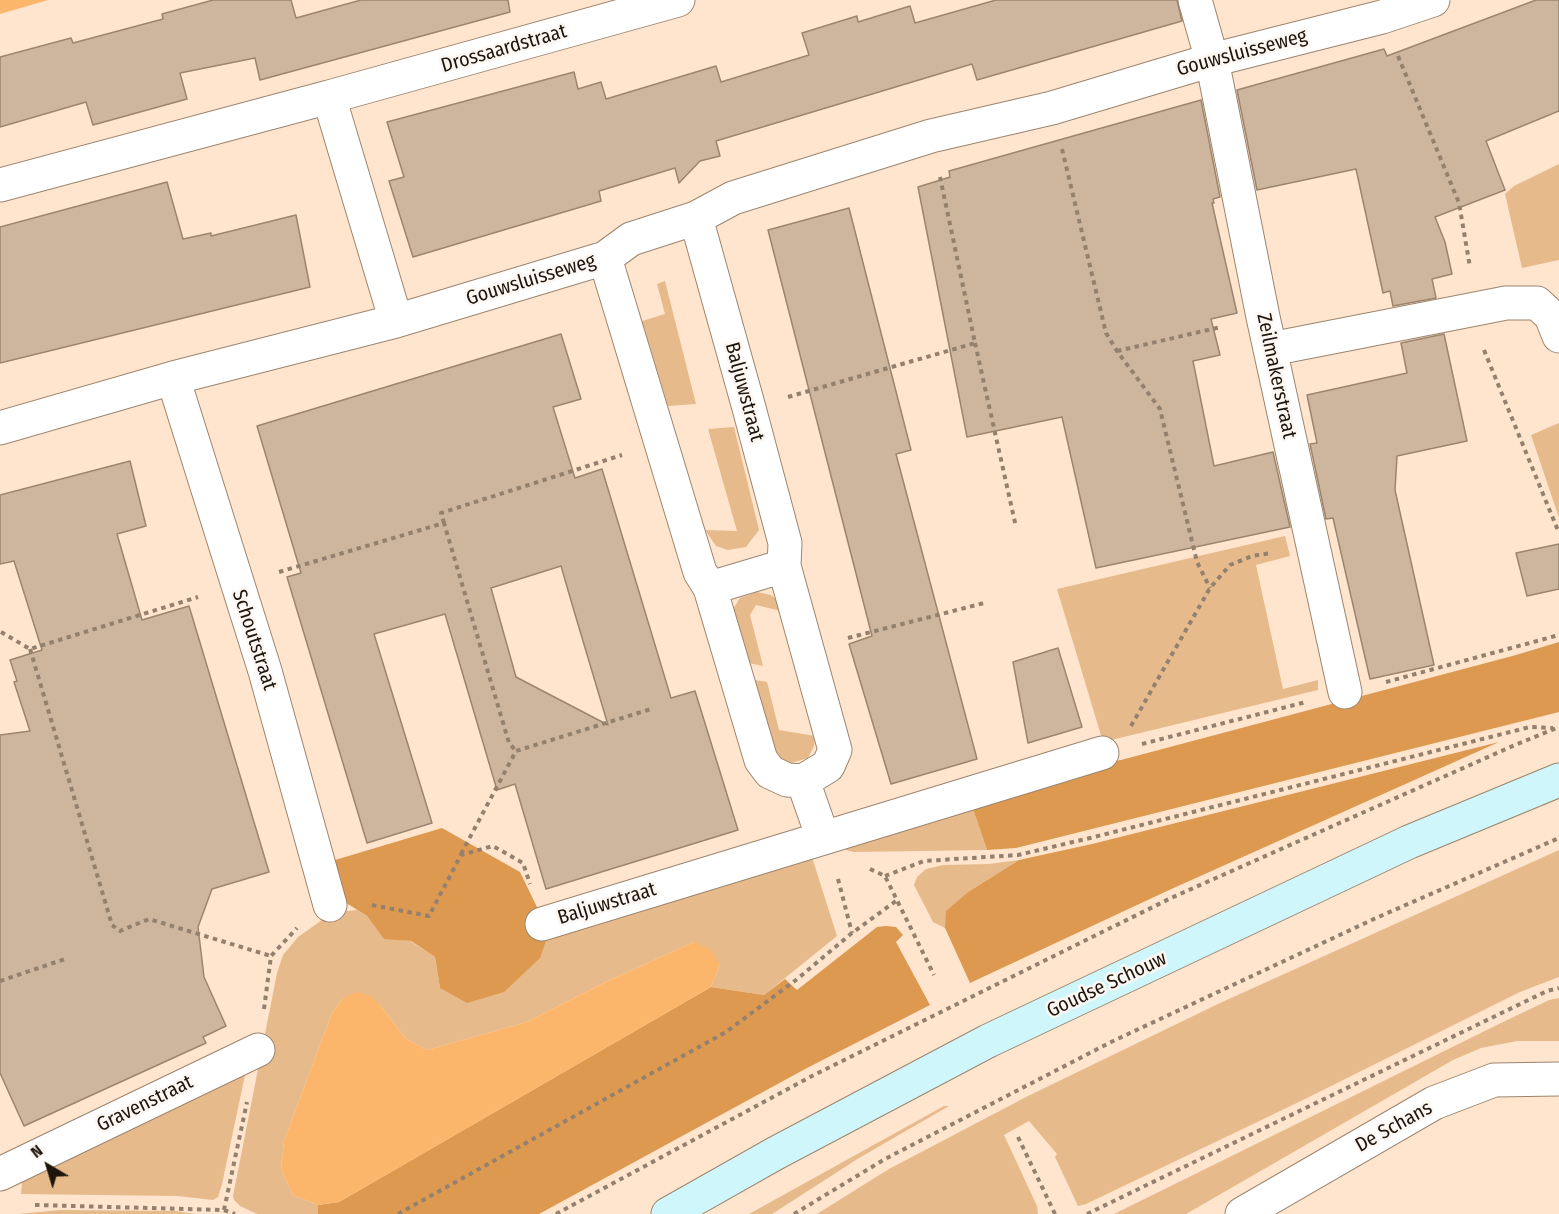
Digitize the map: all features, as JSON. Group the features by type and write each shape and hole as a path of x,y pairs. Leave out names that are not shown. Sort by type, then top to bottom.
{"main road":[{"name":"Goudse Schouw","path":"668,1214 776,1153 988,1041 1409,842 1559,780"}],"street":[{"name":"Drossaardstraat","path":"0,185 678,0"},
{"path":"1195,0 1212,60"},
{"name":"Gouwsluisseweg","path":"0,428 173,378 396,321 604,258 631,239 696,218 733,198 930,136 1052,108 1212,60 1382,17 1433,0"},
{"name":"Zeilmakerstraat","path":"1212,60 1263,317 1345,692"},
{"path":"329,97 396,321"},
{"name":"Baljuwstraat","path":"696,218 749,408 784,543 784,566 834,750 828,766 803,781"},
{"path":"604,258 700,572 710,588 761,760 770,772 787,780 803,781 823,838"},
{"path":"1271,349 1506,303 1537,303 1551,316 1559,336"},
{"name":"Schoutstraat","path":"173,378 265,671 330,905"},
{"path":"710,588 784,566"},
{"name":"Baljuwstraat","path":"542,924 1102,753"},
{"name":"Gravenstraat","path":"0,1174 258,1050"},
{"name":"De Schans","path":"1242,1214 1434,1103 1494,1080 1559,1079"}],"path":[{"path":"1052,108 1106,333 1160,409 1197,562 1210,588"},
{"path":"930,136 1016,527"},
{"path":"1117,351 1263,317"},
{"path":"749,408 975,343"},
{"path":"516,751 509,743 441,513 662,442"},
{"path":"30,649 444,523"},
{"path":"1102,753 1117,750 1210,588 1230,565 1251,556 1314,546"},
{"path":"841,640 984,603"},
{"path":"0,631 30,649 112,925 120,931 149,919 271,957"},
{"path":"330,905 378,905 429,916 516,751 651,709"},
{"path":"934,975 885,876 924,861 1028,852 1530,727 1559,727"},
{"path":"794,1214 885,1159 1111,1042 1376,918 1559,838"},
{"name":"Baljuwstraat","path":"461,855 493,846 523,863 542,924"},
{"path":"837,878 852,933"},
{"path":"398,1214 726,1032 796,980 852,933 896,902"},
{"path":"0,981 68,958"},
{"path":"1087,1214 1547,991 1559,988"},
{"path":"1018,1137 1055,1214"},
{"path":"24,1205 224,1210 235,1214"}],"shaded area":[{"path":"0,0 48,0 0,14"},
{"path":"1559,164 1559,260 1522,268 1505,194 1514,186"},
{"path":"665,281 696,404 668,406 642,321 665,314 657,284"},
{"path":"1559,423 1559,518 1531,435"},
{"path":"734,427 759,530 746,547 728,550 716,546 705,530 737,531 708,429"},
{"path":"1285,536 1290,556 1256,565 1283,689 1318,680 1318,690 1103,742 1057,589"},
{"path":"757,592 771,595 780,602 781,611 756,605 750,615 763,666 744,662 732,618 733,609 740,598"},
{"path":"1559,642 1559,712 1016,848 987,850 971,803 1105,762 1121,760"},
{"path":"749,679 767,682 779,730 815,736 814,746 808,758 791,763 780,760 771,751"},
{"path":"1499,742 1167,891 970,983 945,928 946,911 968,892 1019,860 1092,844"},
{"path":"971,803 987,850 854,852 842,849"},
{"path":"442,828 520,872 549,932 540,958 504,992 467,1003 440,988 435,957 411,941 384,939 367,916 335,896 325,863"},
{"path":"1559,850 1559,977 1520,992 1301,1101 1086,1204 1078,1206 1055,1157 1057,1154 1029,1121 1004,1135 1037,1206 1038,1214 817,1214 889,1169 1028,1096 1220,1003"},
{"path":"810,851 837,936 764,995 711,987 720,964 694,942 608,981 527,1022 427,1050 406,1039 380,1005 343,998 332,1013 284,1141 281,1169 293,1195 318,1205 318,1214 257,1214 240,1206 234,1200 277,973 283,955 298,937 322,920 339,912 357,910 367,916 384,938 410,941 435,957 440,988 549,932"},
{"path":"1019,860 968,892 947,911 945,928 933,922 914,885 917,877 926,869 943,865 989,864"},
{"path":"877,927 896,927 903,935 896,942 930,1005 807,1068 539,1214 318,1214 318,1205 339,1202 711,987 764,995 785,979 797,990"},
{"path":"694,942 710,949 720,964 711,987 339,1202 318,1205 293,1195 281,1169 284,1141 332,1013 343,998 357,992 370,996 380,1005 406,1039 427,1050 527,1022 608,981"},
{"path":"1559,998 1559,1041 1517,1041 1481,1048 1453,1060 1186,1214 1114,1214 1499,1024 1549,1000"},
{"path":"241,1068 245,1075 222,1184 218,1197 213,1200 178,1196 21,1194 23,1171"},
{"path":"944,1106 949,1106 859,1158 772,1214 749,1214"},
{"path":"60,1210 176,1211 195,1214 18,1214"}],"building":[{"path":"213,0 291,0 296,18 361,0 508,0 510,12 260,80 255,58 180,73 187,99 93,125 86,102 0,127 0,57 71,38 73,43 163,19 162,14"},
{"path":"996,0 1177,0 1182,21 977,80 972,64 716,141 720,156 700,161 679,183 675,168 599,191 601,201 413,257 389,181 404,177 387,122 574,72 578,89 601,82 606,99 716,66 721,82 809,55 802,33 857,16 858,22 910,6 915,23"},
{"path":"1536,0 1559,0 1559,111 1486,141 1505,190 1435,217 1445,242 1452,274 1432,279 1436,298 1393,306 1390,291 1383,293 1356,169 1257,190 1237,90 1384,49 1387,56"},
{"path":"1201,100 1220,197 1213,199 1214,203 1212,203 1237,313 1211,319 1220,355 1193,361 1214,466 1273,452 1290,527 1096,568 1062,417 967,437 918,187 950,177 949,171"},
{"path":"167,182 183,239 211,233 211,236 296,215 310,287 0,363 0,227"},
{"path":"849,208 911,450 896,454 977,759 891,784 849,644 872,636 768,230"},
{"path":"561,334 581,399 553,407 575,478 602,469 671,698 695,691 738,830 546,889 515,784 497,790 445,614 374,634 432,823 367,843 287,577 301,573 257,426","holes":["561,566 608,725 516,677 491,588"]},
{"path":"1444,334 1467,441 1397,456 1395,490 1434,665 1370,679 1333,518 1326,519 1310,444 1317,443 1307,395 1407,373 1401,343"},
{"path":"130,461 146,526 117,534 142,620 189,606 269,872 212,889 198,927 204,977 226,1026 203,1037 206,1043 24,1126 0,1073 0,735 30,731 14,682 17,681 10,660 42,650 14,561 0,564 0,495"},
{"path":"1559,544 1559,589 1527,596 1516,553"},
{"path":"1058,648 1082,727 1028,743 1013,662"}]}
